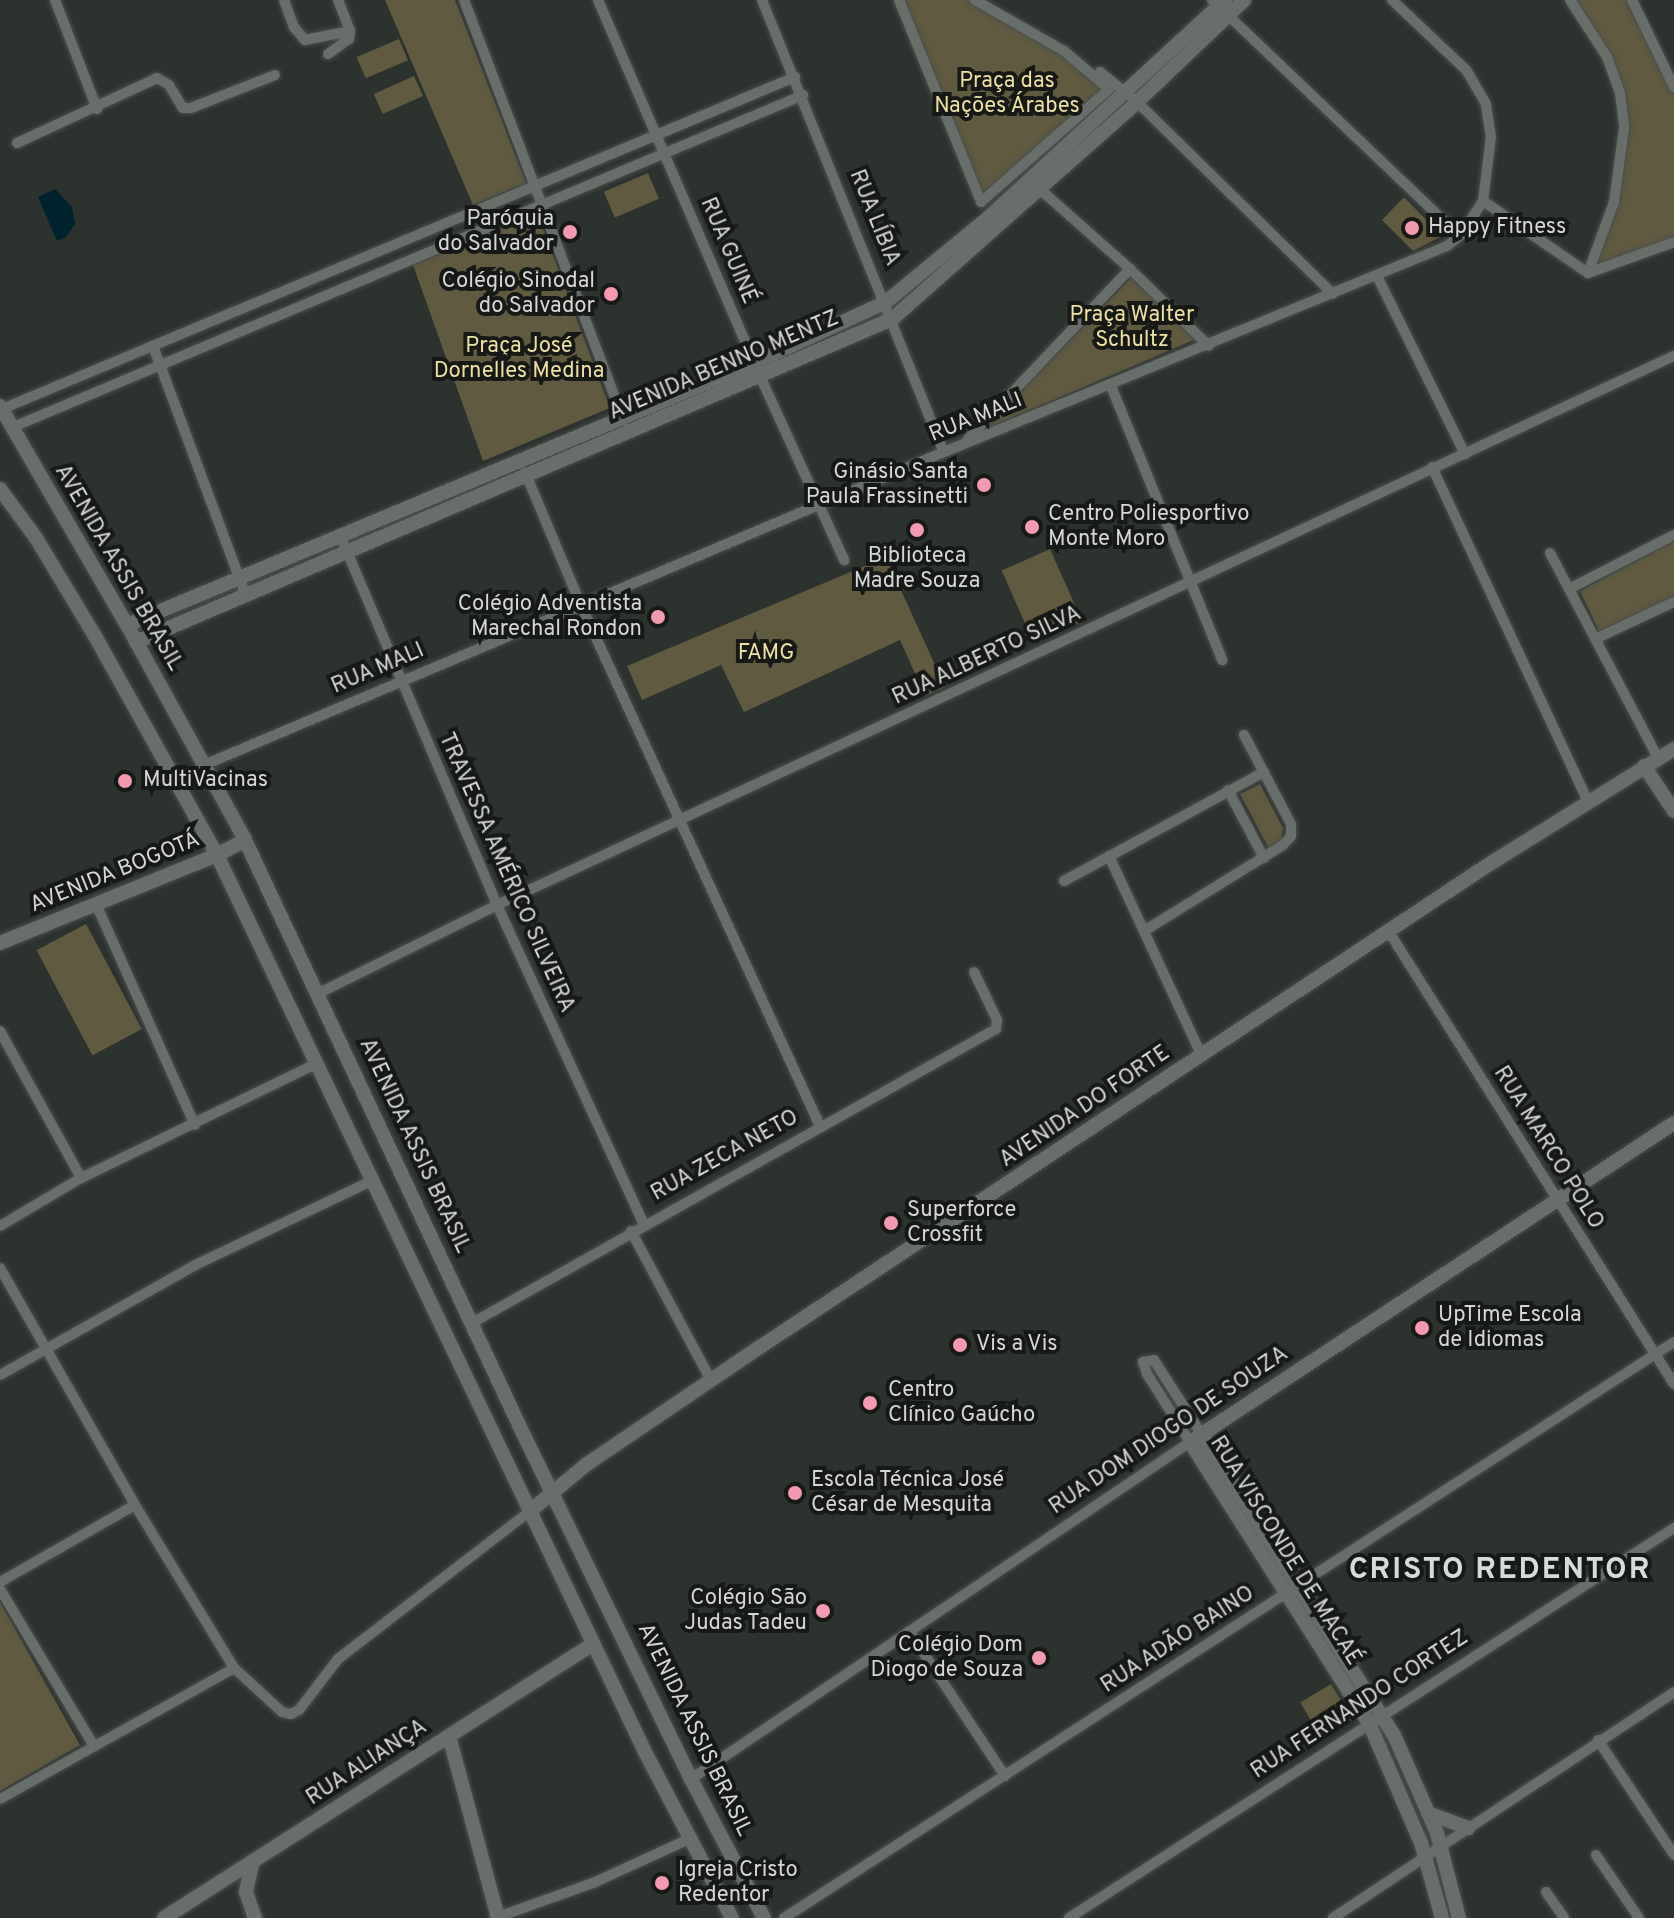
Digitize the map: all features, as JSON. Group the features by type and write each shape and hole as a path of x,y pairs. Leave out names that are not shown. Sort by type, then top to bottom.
{"main road":[{"name":"AVENIDA BENNO MENTZ","path":"127,625 340,535 459,493 757,369 892,319 1125,92 1222,5 1244,0"},
{"name":"AVENIDA BENNO MENTZ","path":"1034,184 1137,102 1222,5"},
{"name":"AVENIDA BENNO MENTZ","path":"757,369 886,302 992,223"},
{"name":"AVENIDA ASSIS BRASIL","path":"1,408 127,625 245,840 691,1779 764,1918"},
{"path":"0,489 36,538 95,636 217,855 529,1512 689,1839 732,1918"},
{"name":"AVENIDA BENNO MENTZ","path":"136,642 346,550 459,493"},
{"name":"AVENIDA DO FORTE","path":"529,1512 552,1490 711,1380 1587,800 1674,749"},
{"path":"1644,766 1674,811"},
{"name":"AVENIDA BOGOTÁ","path":"0,943 217,855 245,840"},
{"name":"RUA DOM DIOGO DE SOUZA","path":"1196,1438 1674,1123"},
{"name":"RUA VISCONDE DE MACAÉ","path":"1196,1438 1292,1590 1369,1723 1425,1856 1442,1918"},
{"name":"RUA VISCONDE DE MACAÉ","path":"1292,1590 1382,1714 1428,1813 1459,1918"},
{"name":"RUA ALIANÇA","path":"164,1918 593,1644"},
{"path":"449,1736 497,1918"},
{"path":"1428,1813 1468,1828"},
{"path":"246,1892 253,1861"},
{"path":"225,1879 240,1884 256,1916"}],"street":[{"path":"55,0 97,109"},
{"path":"284,0 294,27 305,40 350,31"},
{"path":"328,54 345,44 350,31 338,0"},
{"path":"464,0 625,424"},
{"name":"RUA GUINÉ","path":"598,0 757,369 844,560"},
{"name":"RUA LÍBIA","path":"762,0 803,95 944,452"},
{"path":"893,0 992,223"},
{"path":"899,0 981,202 1109,89 1064,51 975,0"},
{"path":"987,0 1067,46 1137,102 1333,294"},
{"name":"RUA MALI","path":"204,765 944,452 1433,253 1460,236 1483,201 1491,137 1486,104 1466,70 1392,0"},
{"path":"1570,0 1607,57 1620,93 1624,128 1614,202 1588,273"},
{"path":"1632,0 1674,87"},
{"path":"1222,5 1460,236"},
{"path":"17,143 97,109 157,78 169,85 183,108 191,108 275,75"},
{"path":"1,408 795,77"},
{"path":"13,427 803,95"},
{"path":"1034,184 1130,269 1209,346"},
{"path":"1483,201 1588,273"},
{"path":"1588,273 1674,242"},
{"path":"344,267 350,285"},
{"path":"964,444 1130,269"},
{"path":"1377,276 1465,454"},
{"path":"153,346 245,594"},
{"name":"RUA ALBERTO SILVA","path":"317,994 497,905 1674,356"},
{"path":"77,378 85,396"},
{"path":"1111,386 1222,660"},
{"path":"523,467 581,605 820,1126"},
{"path":"1432,467 1587,800"},
{"name":"TRAVESSA AMÉRICO SILVEIRA","path":"340,535 399,682 497,905 644,1225"},
{"path":"1569,589 1674,535"},
{"path":"1550,553 1658,758"},
{"path":"1595,639 1674,602"},
{"path":"1144,931 1264,858 1291,836 1291,824 1244,735"},
{"path":"1064,881 1264,772"},
{"path":"1228,790 1264,858"},
{"path":"1109,856 1202,1056"},
{"path":"96,904 195,1125"},
{"name":"RUA MARCO POLO","path":"1389,932 1674,1384"},
{"name":"RUA ZECA NETO","path":"472,1323 998,1026 974,972"},
{"path":"0,1031 81,1178"},
{"path":"0,1226 81,1178 316,1064"},
{"path":"0,1375 195,1265 371,1181"},
{"path":"631,1231 711,1380"},
{"path":"0,1268 135,1505 234,1668 282,1712 291,1714 299,1710 338,1659 529,1512"},
{"name":"RUA ADÃO BAINO","path":"784,1918 1674,1342"},
{"name":"RUA VISCONDE DE MACAÉ","path":"1154,1360 1196,1438 1147,1374 1143,1362 1154,1360"},
{"name":"RUA DOM DIOGO DE SOUZA","path":"691,1779 1196,1438"},
{"path":"0,1582 135,1505"},
{"name":"RUA FERNANDO CORTEZ","path":"1069,1918 1674,1528"},
{"path":"0,1589 94,1746"},
{"path":"909,1631 1005,1776"},
{"path":"0,1799 234,1668"},
{"path":"1333,1918 1674,1692"},
{"path":"1598,1740 1674,1855"},
{"path":"497,1918 593,1883 689,1839"},
{"path":"1596,1855 1639,1918"},
{"path":"1546,1892 1564,1918"}],"green space":[{"path":"385,0 455,0 526,183 473,205"},
{"name":"Praça das Nações Árabes","path":"899,0 975,0 1064,51 1109,89 981,202"},
{"path":"1574,0 1628,0 1674,94 1674,240 1592,269 1618,205 1628,128 1624,92"},
{"path":"399,39 408,60 366,78 357,57"},
{"path":"414,76 423,96 383,114 374,94"},
{"path":"648,173 659,199 615,218 604,192"},
{"name":"Happy Fitness","path":"1404,197 1442,236 1413,251 1382,220"},
{"name":"Praça José Dornelles Medina","path":"536,210 610,408 483,461 413,265 528,217"},
{"name":"Praça Walter Schultz","path":"1131,278 1196,339 983,430"},
{"path":"1674,541 1674,597 1599,631 1580,591"},
{"path":"1050,549 1083,622 1034,644 1002,571"},
{"name":"FAMG","path":"886,557 945,687 925,696 900,640 744,712 721,665 642,700 627,666"},
{"path":"1260,784 1283,828 1281,841 1269,849 1240,794"},
{"path":"86,924 142,1029 92,1055 37,950"},
{"path":"0,1602 80,1745 0,1791"},
{"path":"1331,1684 1352,1719 1321,1738 1300,1703"}],"water":[{"path":"55,189 72,207 75,224 66,237 57,241 38,197"}],"place":[{"name":"Happy Fitness","path":"1412,228"},
{"name":"Paróquia do Salvador","path":"570,232"},
{"name":"Colégio Sinodal do Salvador","path":"611,294"},
{"name":"Ginásio Santa Paula Frassinetti","path":"984,485"},
{"name":"Centro Poliesportivo Monte Moro","path":"1032,527"},
{"name":"Biblioteca Madre Souza","path":"917,530"},
{"name":"Colégio Adventista Marechal Rondon","path":"658,617"},
{"name":"MultiVacinas","path":"125,781"},
{"name":"Superforce Crossfit","path":"891,1223"},
{"name":"UpTime Escola de Idiomas","path":"1422,1328"},
{"name":"Vis a Vis","path":"960,1345"},
{"name":"Centro Clínico Gaúcho","path":"870,1403"},
{"name":"Escola Técnica José César de Mesquita","path":"795,1493"},
{"name":"Colégio São Judas Tadeu","path":"823,1611"},
{"name":"Colégio Dom Diogo de Souza","path":"1039,1658"},
{"name":"Igreja Cristo Redentor","path":"662,1883"}],"district":[{"name":"CRISTO REDENTOR","path":"1500,1571"}]}
